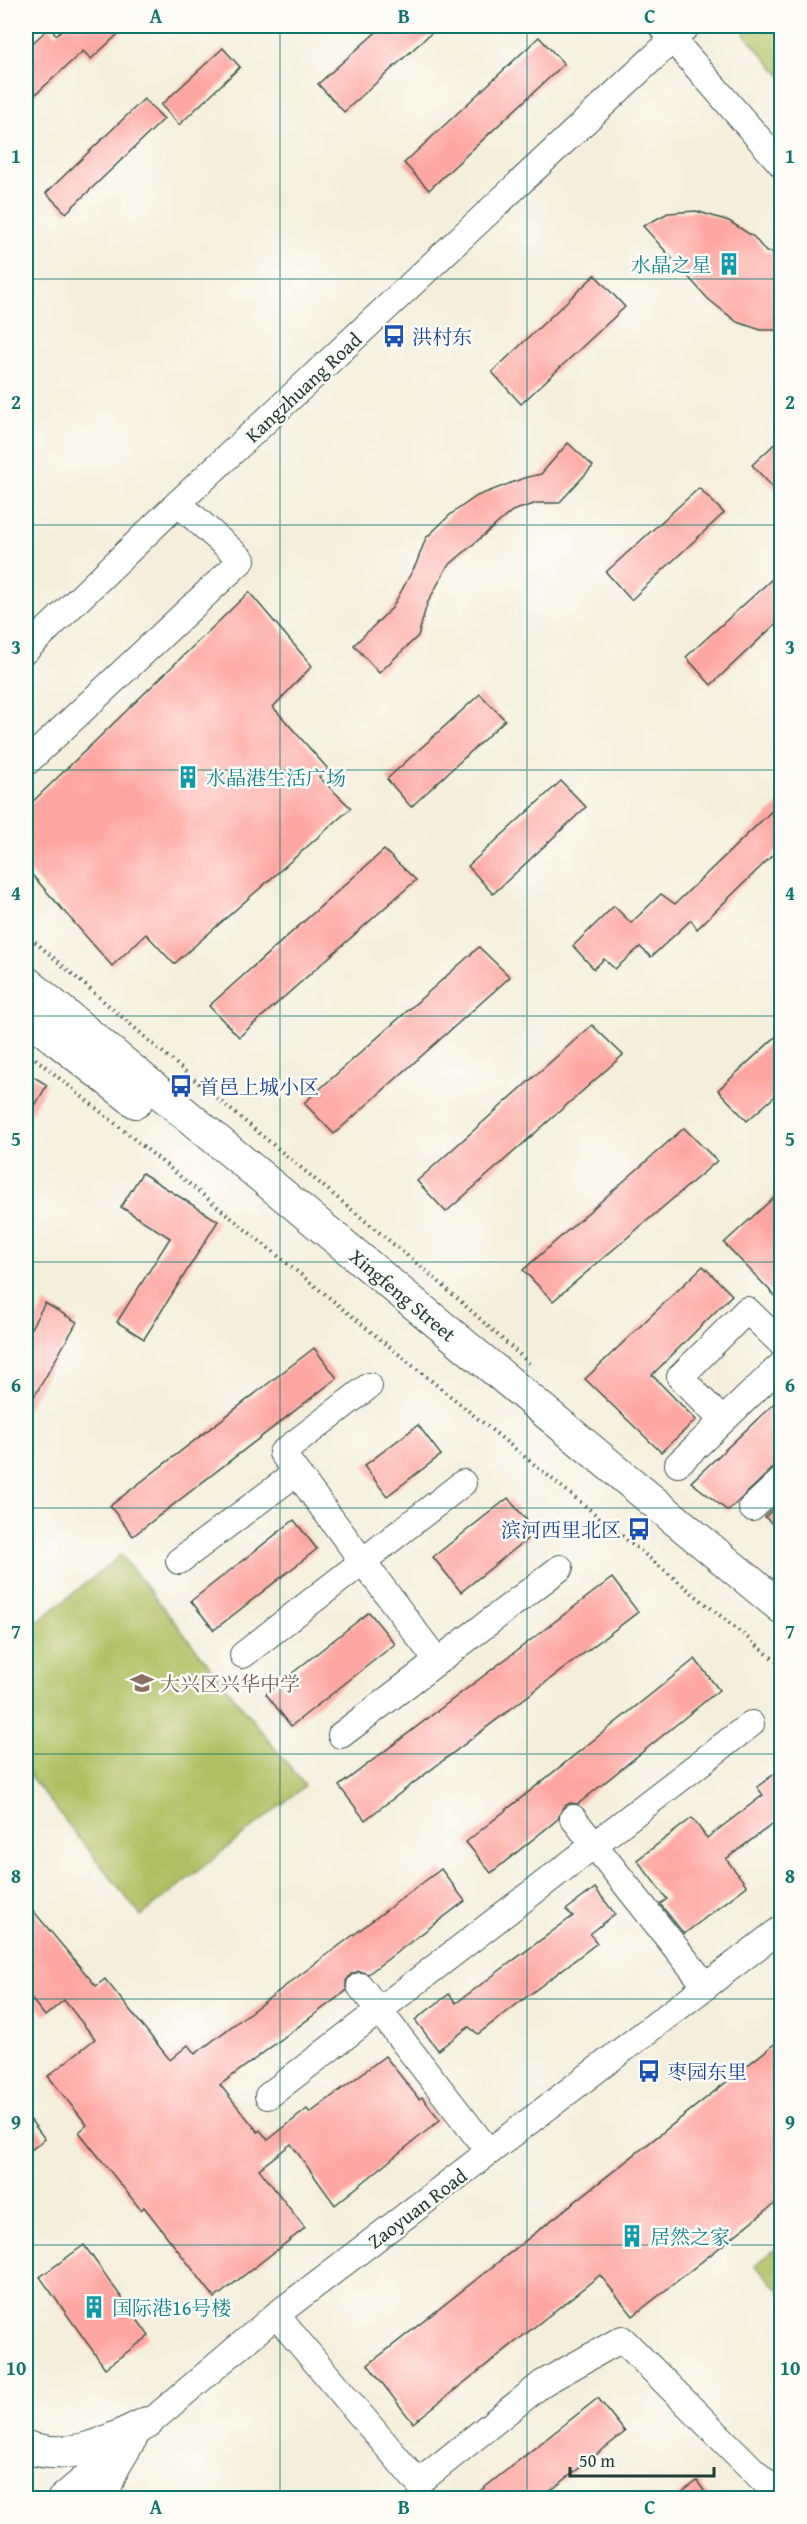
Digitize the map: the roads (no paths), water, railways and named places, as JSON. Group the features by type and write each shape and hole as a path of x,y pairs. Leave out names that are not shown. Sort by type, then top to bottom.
{"main road":[{"name":"Xingfeng Street","path":"26,982 782,1608"},
{"name":"Xingfeng Street","path":"26,1016 110,1081 429,1345 782,1631"},
{"path":"26,2447 46,2454 72,2453 140,2430"},
{"path":"101,2499 113,2468 140,2430"}],"street":[{"path":"673,30 782,165"},
{"name":"Kangzhuang Road","path":"26,650 673,30"},
{"path":"26,763 242,560 178,503"},
{"path":"722,1420 680,1377 747,1310 782,1344"},
{"path":"678,1464 782,1364"},
{"path":"369,1386 282,1453 437,1661"},
{"path":"179,1562 296,1473"},
{"path":"752,1508 782,1480"},
{"path":"243,1655 463,1483"},
{"path":"341,1735 560,1568"},
{"path":"268,2096 378,2009 751,1724"},
{"path":"573,1818 706,1986"},
{"name":"Zaoyuan Road","path":"61,2499 276,2315 782,1928"},
{"path":"360,1986 489,2152"},
{"path":"276,2315 418,2483 543,2383 622,2339 781,2499"}],"place":[{"name":"水晶之星","path":"729,264"},
{"name":"洪村东","path":"394,336"},
{"name":"水晶港生活广场","path":"188,777"},
{"name":"首邑上城小区","path":"181,1086"},
{"name":"滨河西里北区","path":"639,1529"},
{"name":"大兴区兴华中学","path":"142,1683"},
{"name":"枣园东里","path":"649,2071"},
{"name":"居然之家","path":"632,2236"},
{"name":"国际港16号楼","path":"94,2307"}]}
